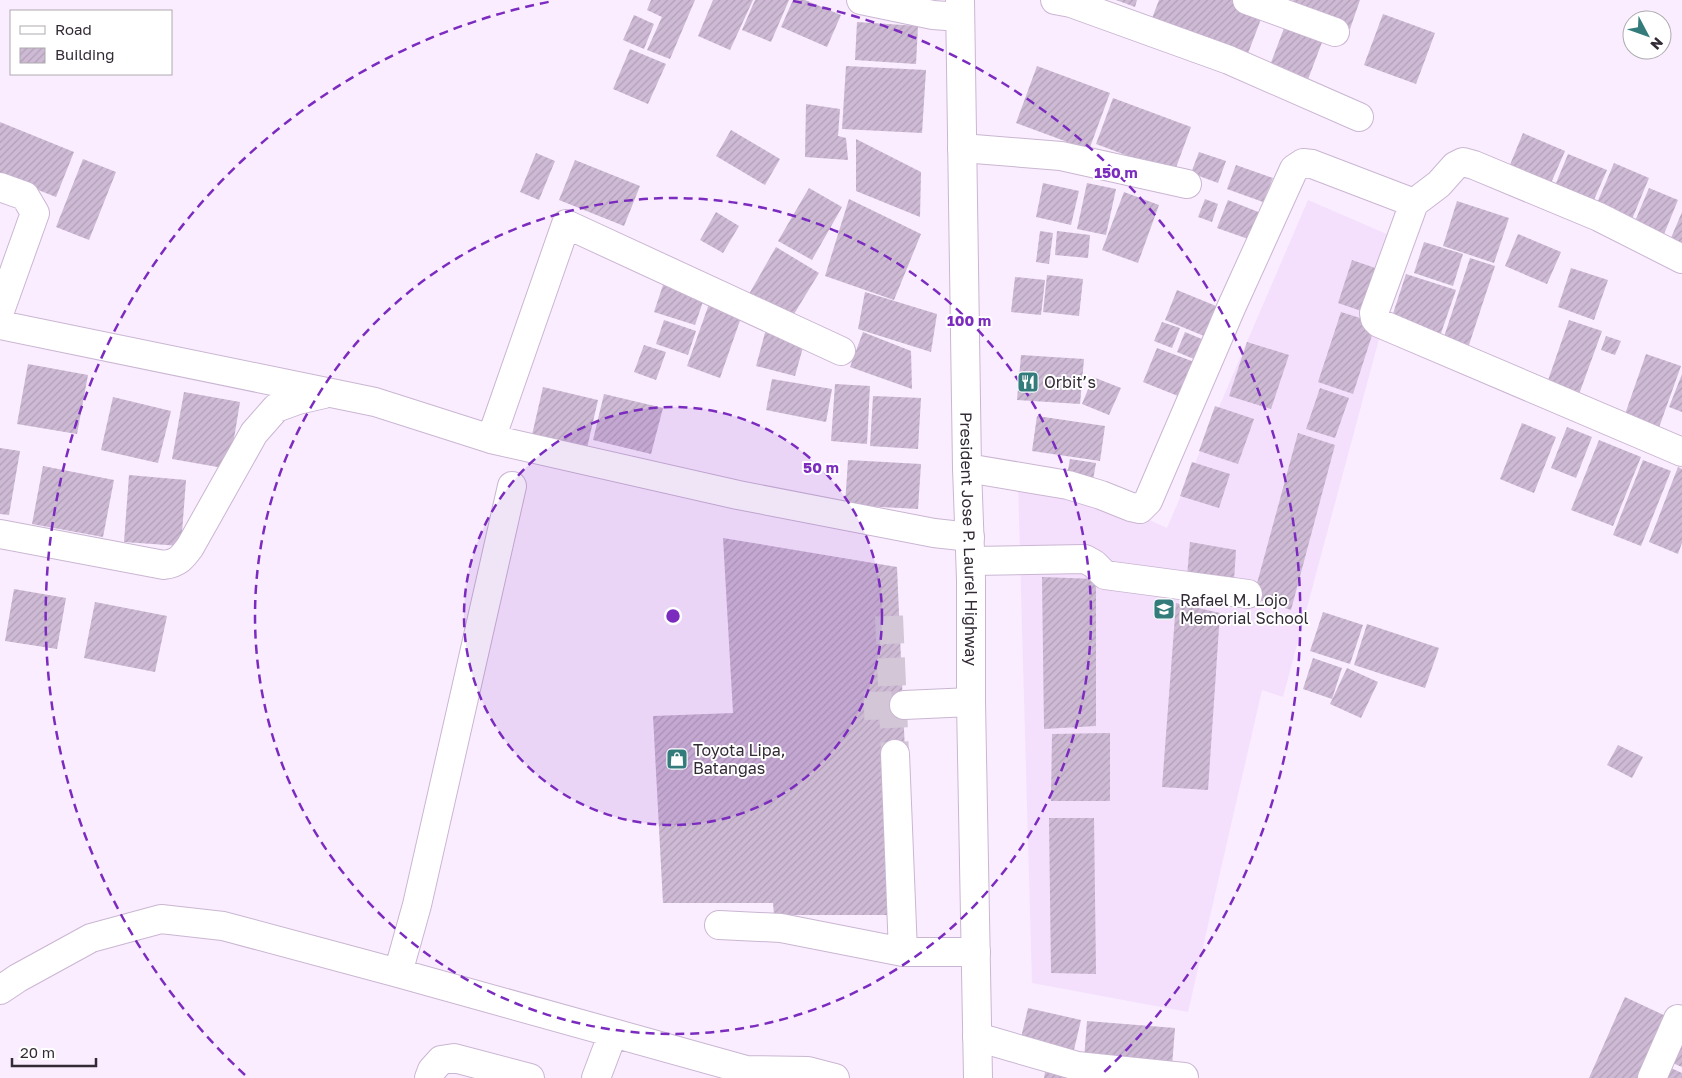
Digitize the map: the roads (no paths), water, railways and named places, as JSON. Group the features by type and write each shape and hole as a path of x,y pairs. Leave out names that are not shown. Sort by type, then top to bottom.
{"main road":[{"path":"862,0 933,14 960,9"},
{"path":"1055,0 1071,3 1229,60 1359,117"},
{"path":"1247,0 1335,32"},
{"name":"President Jose P. Laurel Highway","path":"960,9 978,1078"},
{"path":"962,148 1061,156 1187,184"},
{"path":"1682,259 1598,218 1463,162 1455,166 1439,184 1414,203 1374,313 1375,318 1379,322 1682,452"},
{"path":"967,468 1068,485 1140,509 1148,501 1231,308 1294,169 1303,163 1312,164 1414,203"},
{"path":"0,187 25,196 35,213 0,311"},
{"path":"492,438 566,224 841,351"},
{"path":"0,324 375,402 492,438 738,495 934,533 970,549 1085,559 1094,564 1105,575 1248,594"},
{"path":"0,534 164,565 173,564 182,558 190,547 254,433 276,408 298,400 328,393"},
{"path":"398,973 417,905 512,486"},
{"path":"904,705 972,702"},
{"path":"894,754 903,952"},
{"path":"0,990 18,978 92,938 161,919 223,926 398,973 754,1074 808,1072 835,1078"},
{"path":"720,925 781,928 903,952 976,952"},
{"path":"1652,1078 1680,1019"},
{"path":"596,1078 613,1033"},
{"path":"977,1037 1077,1066 1184,1077"},
{"path":"429,1078 432,1070 441,1060 454,1058 530,1078"}],"tunnel":[{"path":"889,616 895,754"},
{"path":"864,706 904,705"}],"place":[{"name":"Orbit’s","path":"1028,382"},
{"name":"Rafael M. Lojo Memorial School","path":"1164,609"},
{"name":"Toyota Lipa, Batangas","path":"677,759"}]}
